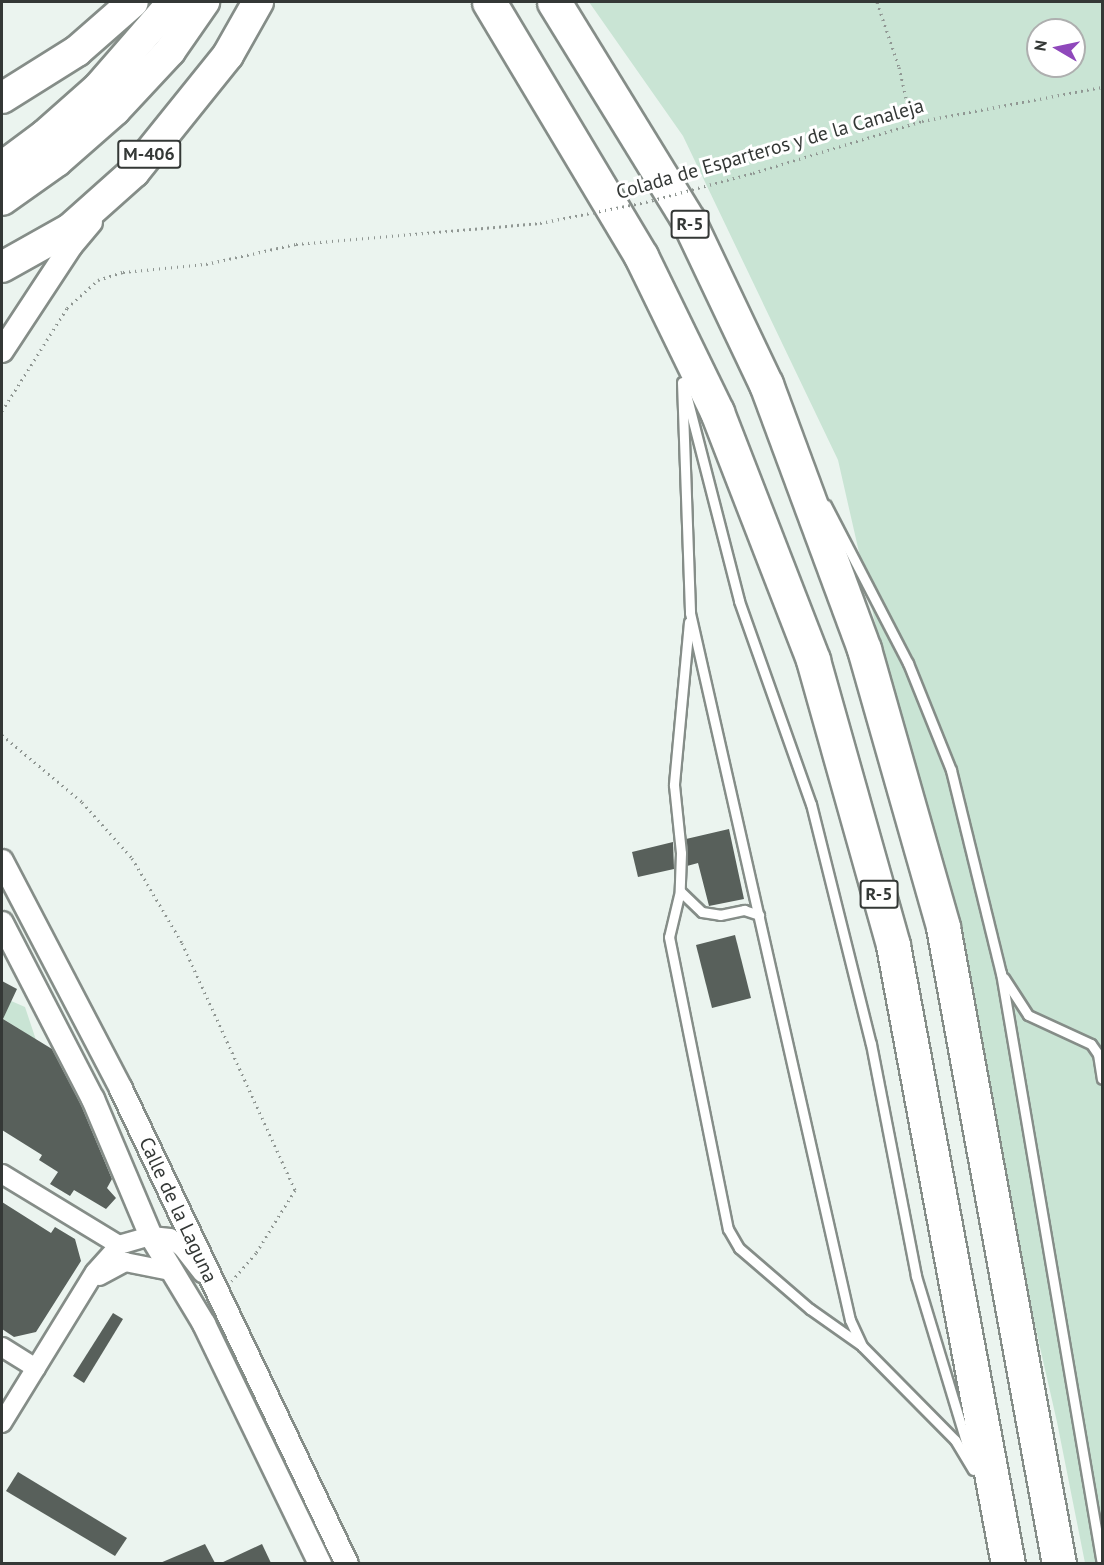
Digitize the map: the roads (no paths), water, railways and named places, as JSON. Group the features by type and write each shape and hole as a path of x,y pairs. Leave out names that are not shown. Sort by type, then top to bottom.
{"highway":[{"path":"2,98 77,51 133,2"},
{"path":"2,167 45,135 98,88 173,2"},
{"name":"M-406","path":"2,200 57,161 115,110 170,51 204,2"},
{"name":"M-406","path":"2,267 70,229 134,172 228,54 258,2"},
{"name":"R-5","path":"489,2 641,256 717,412 813,660 890,934 1008,1563"},
{"name":"R-5","path":"554,2 688,220 766,384 864,649 943,927 1059,1563"},
{"path":"641,256 658,329 682,382"},
{"path":"973,1470 985,1529 1002,1563"}],"street":[{"path":"2,351 71,246 134,172"},
{"name":"Calle de la Laguna","path":"2,861 121,1089 217,1295 347,1563"},
{"name":"Calle de la Laguna","path":"2,923 10,952 93,1099 151,1236 204,1324 320,1563"},
{"path":"2,1174 119,1245"},
{"path":"2,1423 89,1282 119,1245 151,1236 170,1238 182,1247 217,1295"},
{"path":"89,1282 125,1262 170,1271"},
{"path":"2,1347 36,1368"}],"lane":[{"path":"682,382 690,613 674,785 681,853 680,891 669,937 728,1229 739,1248 810,1309 862,1346 955,1440 973,1470"},
{"path":"682,382 739,601 811,804 871,1044 916,1276 965,1432 973,1470"},
{"path":"795,462 835,518 908,663 951,771 1001,973 1102,1563"},
{"path":"690,613 850,1320 862,1346"},
{"path":"680,891 702,912 720,915 744,910 759,915"},
{"path":"1001,973 1028,1015 1102,1050"},
{"path":"1090,1044 1098,1054 1102,1078"}]}
